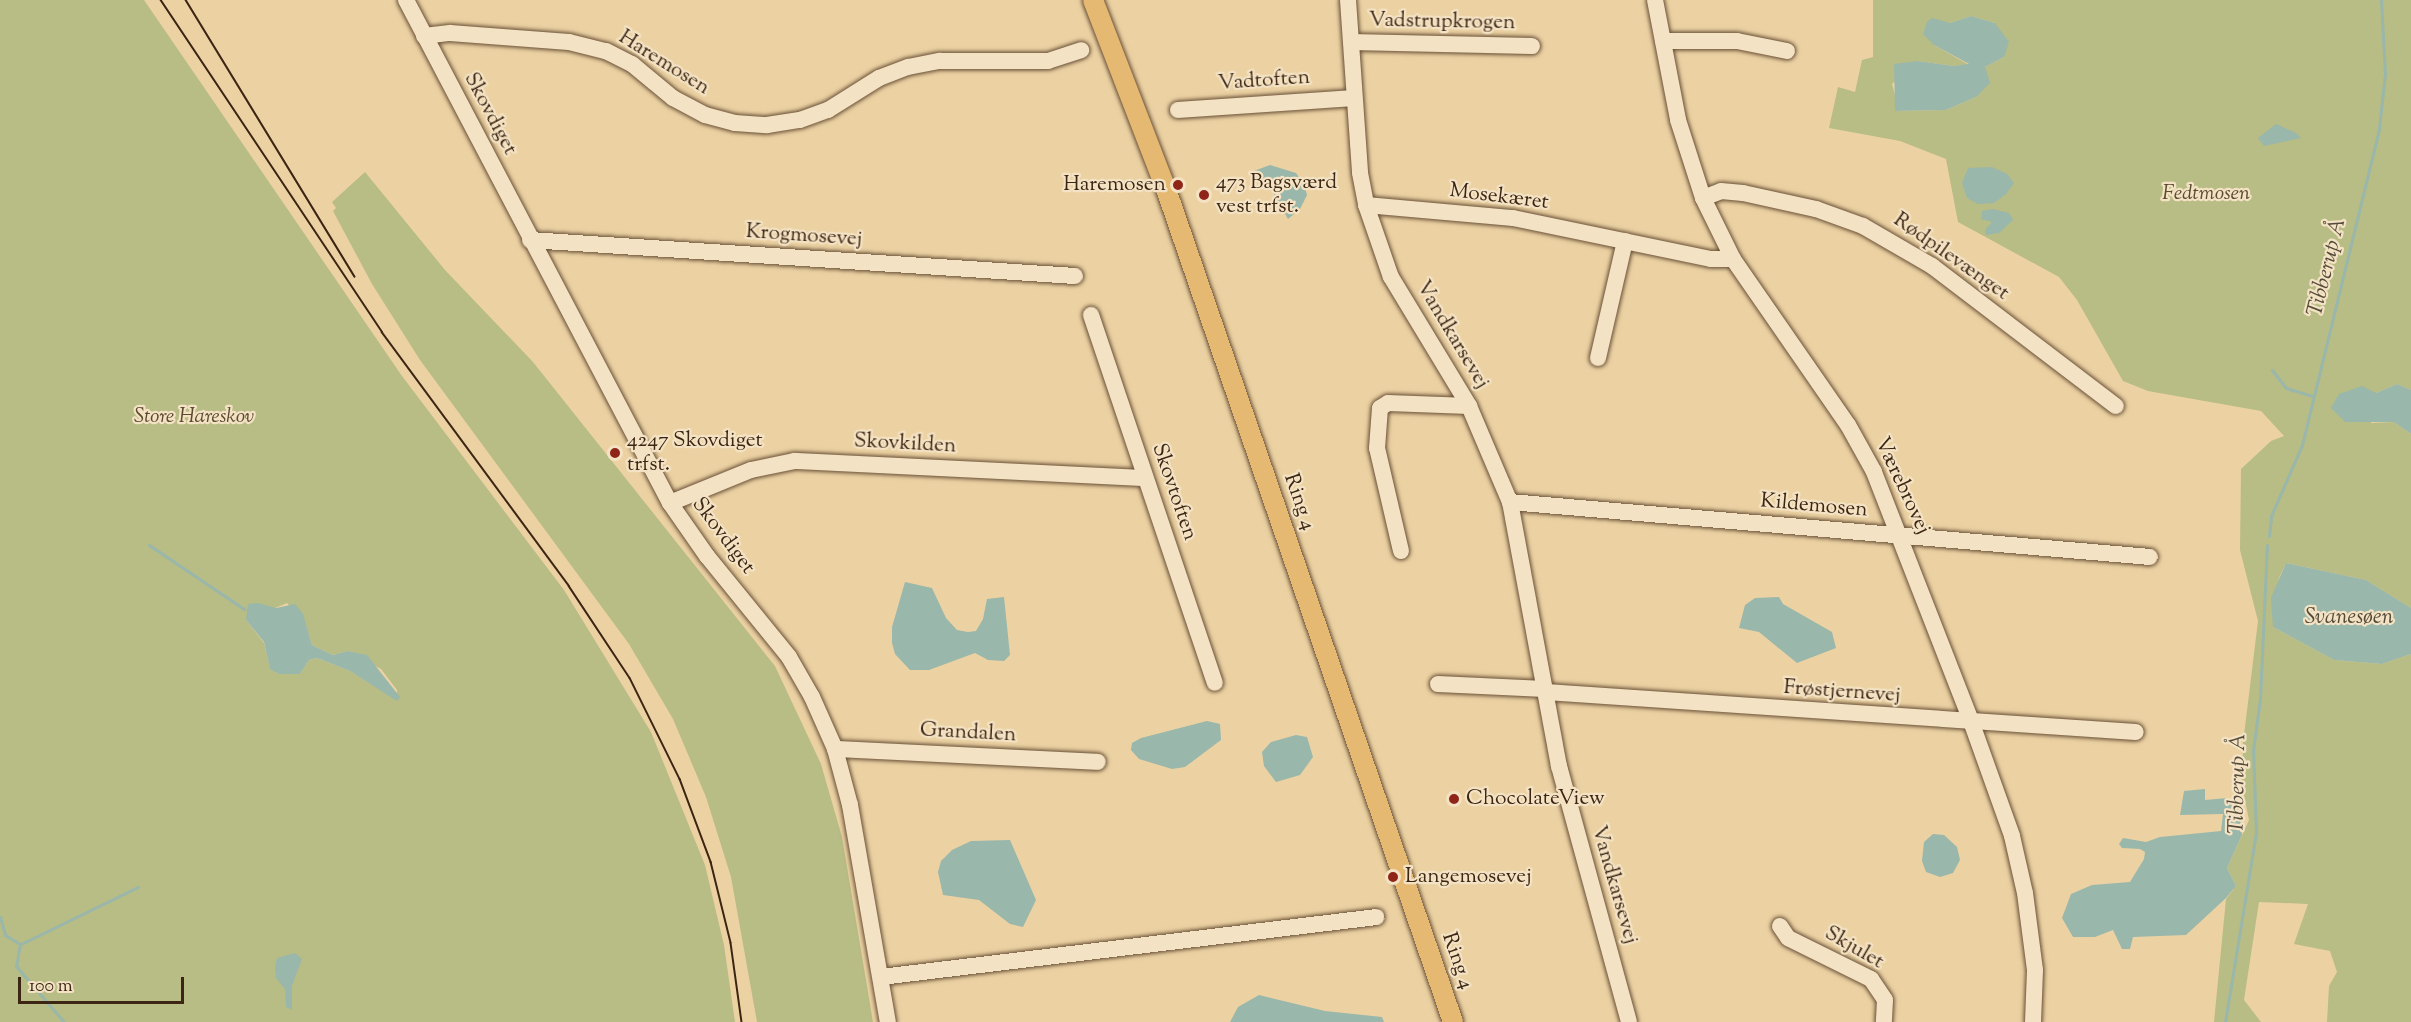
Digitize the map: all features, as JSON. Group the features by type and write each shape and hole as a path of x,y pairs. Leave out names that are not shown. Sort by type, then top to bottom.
{"main road":[{"name":"Ring 4","path":"1093,0 1169,200 1453,1022"}],"street":[{"name":"Skovdiget","path":"406,0 670,503 707,556 789,657 812,697 835,749 861,856 888,1022"},
{"name":"Vandkarsevej","path":"1348,0 1354,98 1366,205 1391,277 1469,406 1510,502 1566,797 1629,1022"},
{"name":"Værebrovej","path":"1655,0 1678,120 1703,198 1733,259 1848,425 1874,471 1902,536 1972,724 2012,836 2025,893 2035,970 2033,1022"},
{"name":"Haremosen","path":"424,36 450,33 569,42 606,51 632,64 673,98 705,115 735,123 767,125 800,120 828,110 879,78 908,67 940,61 1048,60 1081,50"},
{"path":"1663,41 1728,40 1787,51"},
{"name":"Vadstrupkrogen","path":"1351,42 1532,46"},
{"name":"Vadtoften","path":"1178,110 1354,98"},
{"name":"Rødpilevænget","path":"1703,198 1721,191 1743,193 1816,209 1863,226 1932,266 2116,406"},
{"name":"Mosekæret","path":"1366,205 1514,218 1711,259 1733,259"},
{"name":"Krogmosevej","path":"530,240 1075,276"},
{"path":"1598,357 1625,241"},
{"name":"Skovtoften","path":"1091,315 1215,683"},
{"path":"1401,551 1377,448 1380,408 1388,403 1469,406"},
{"name":"Skovkilden","path":"670,503 751,470 795,461 1146,478"},
{"name":"Kildemosen","path":"1510,502 2151,557"},
{"path":"1438,684 1546,691"},
{"name":"Frøstjernevej","path":"1546,691 1972,724 2136,732"},
{"name":"Grandalen","path":"835,749 1098,762"},
{"path":"881,976 1376,917"},
{"name":"Skjulet","path":"1780,926 1788,938 1871,979 1885,1000 1884,1022"}],"green space":[{"name":"Store Hareskov","path":"0,0 144,0 402,376 564,590 651,732 705,865 724,945 735,1022 0,1022","holes":["287,603 306,625 312,645 333,655 347,651 381,669 397,690 397,700 350,671 317,658 309,660 300,674 279,674 270,668 264,643 246,620"]},
{"name":"Fedtmosen","path":"1873,0 2411,0 2411,390 2397,384 2376,393 2371,423 2394,422 2411,434 2411,608 2366,580 2286,563 2279,578 2273,627 2334,660 2382,664 2411,654 2411,1022 2327,1022 2329,986 2337,972 2330,951 2294,944 2308,904 2259,902 2244,1000 2261,1022 2214,1022 2226,899 2236,886 2227,868 2249,820 2242,785 2243,743 2258,621 2240,550 2241,469 2271,441 2284,436 2261,411 2148,391 2123,381 2077,300 2059,277 1958,222 1946,159 1900,141 1829,128 1838,87 1855,92 1862,60 1873,57","holes":["1971,16 1995,23 2004,57 1985,67 1976,97 1946,110 1895,111 1897,103 1892,84 1918,61 1954,66 1969,65 1934,45 1950,23"]},
{"path":"365,172 445,270 533,362 775,666 821,764 842,837 873,1022 757,1022 731,877 706,797 673,719 629,644 420,360 372,284 333,211 336,208 332,202"}],"water":[{"path":"1971,16 1995,23 2009,42 2004,57 1985,67 1990,83 1976,97 1946,110 1895,111 1894,64 1918,61 1954,66 1969,64 1934,45 1923,34 1927,22 1932,18 1950,23"},
{"path":"2276,124 2296,133 2301,138 2264,146 2258,138"},
{"path":"1270,165 1296,173 1304,184 1307,195 1300,209 1288,219 1266,180 1256,179 1251,172"},
{"path":"1992,167 2007,174 2014,183 2006,194 1994,203 1978,204 1967,198 1962,183 1968,168"},
{"path":"1993,209 2009,213 2013,220 1999,233 1986,235 1985,230 1992,222 1981,219 1982,211"},
{"path":"2397,384 2411,390 2411,434 2394,422 2345,422 2331,408 2339,394 2362,386 2376,393"},
{"name":"Svanesøen","path":"2286,563 2366,580 2411,608 2411,654 2382,664 2334,660 2273,627 2271,598"},
{"path":"905,582 932,588 946,618 957,630 968,632 976,631 983,619 987,599 1004,597 1010,655 1004,661 988,660 975,653 929,670 910,670 895,654 892,643 892,627"},
{"path":"1779,597 1783,604 1832,632 1836,648 1797,663 1759,632 1739,628 1745,605 1755,598"},
{"path":"258,603 276,608 295,604 303,614 312,645 333,655 347,651 367,655 400,697 397,701 350,671 317,658 309,660 300,674 279,674 270,669 264,642 246,620 248,604"},
{"path":"1207,721 1220,724 1221,740 1185,767 1172,769 1139,759 1131,750 1132,743 1141,738"},
{"path":"1296,735 1307,737 1313,757 1300,775 1276,782 1264,766 1262,752 1271,742"},
{"path":"2205,789 2205,800 2227,798 2239,807 2242,835 2227,868 2236,886 2226,898 2186,935 2133,937 2130,949 2122,949 2113,930 2095,937 2073,937 2062,918 2071,894 2092,885 2130,882 2144,859 2145,852 2140,849 2122,848 2119,844 2123,838 2146,842 2160,837 2221,831 2223,814 2180,815 2184,791"},
{"path":"1933,834 1944,835 1957,847 1960,860 1953,873 1940,877 1926,872 1922,861 1924,842"},
{"path":"1010,840 1036,900 1023,927 1010,924 979,900 943,895 938,872 941,861 952,850 971,841"},
{"path":"295,953 302,959 292,986 292,1010 286,1007 285,989 276,978 275,967 277,958"},
{"path":"1259,995 1325,1011 1382,1017 1384,1022 1230,1022 1238,1007"}],"waterway":[{"name":"Tibberup Å","path":"2269,536 2271,516 2302,445 2379,128 2385,74 2381,0"},
{"path":"2272,370 2286,388 2312,396"},
{"path":"149,545 244,609"},
{"name":"Tibberup Å","path":"2225,1022 2256,832 2253,750 2260,699 2267,545"},
{"path":"21,944 138,887"},
{"path":"0,917 5,935 20,944 16,966 64,1022"}],"tram line":[{"path":"161,0 382,332 569,586 630,678 680,779 711,862 731,943 742,1022"},
{"path":"186,0 355,277"}],"place":[{"name":"Haremosen","path":"1178,185"},
{"name":"473 Bagsværd vest trfst.","path":"1204,195"},
{"name":"4247 Skovdiget trfst.","path":"615,453"},
{"name":"ChocolateView","path":"1454,799"},
{"name":"Langemosevej","path":"1393,877"}]}
